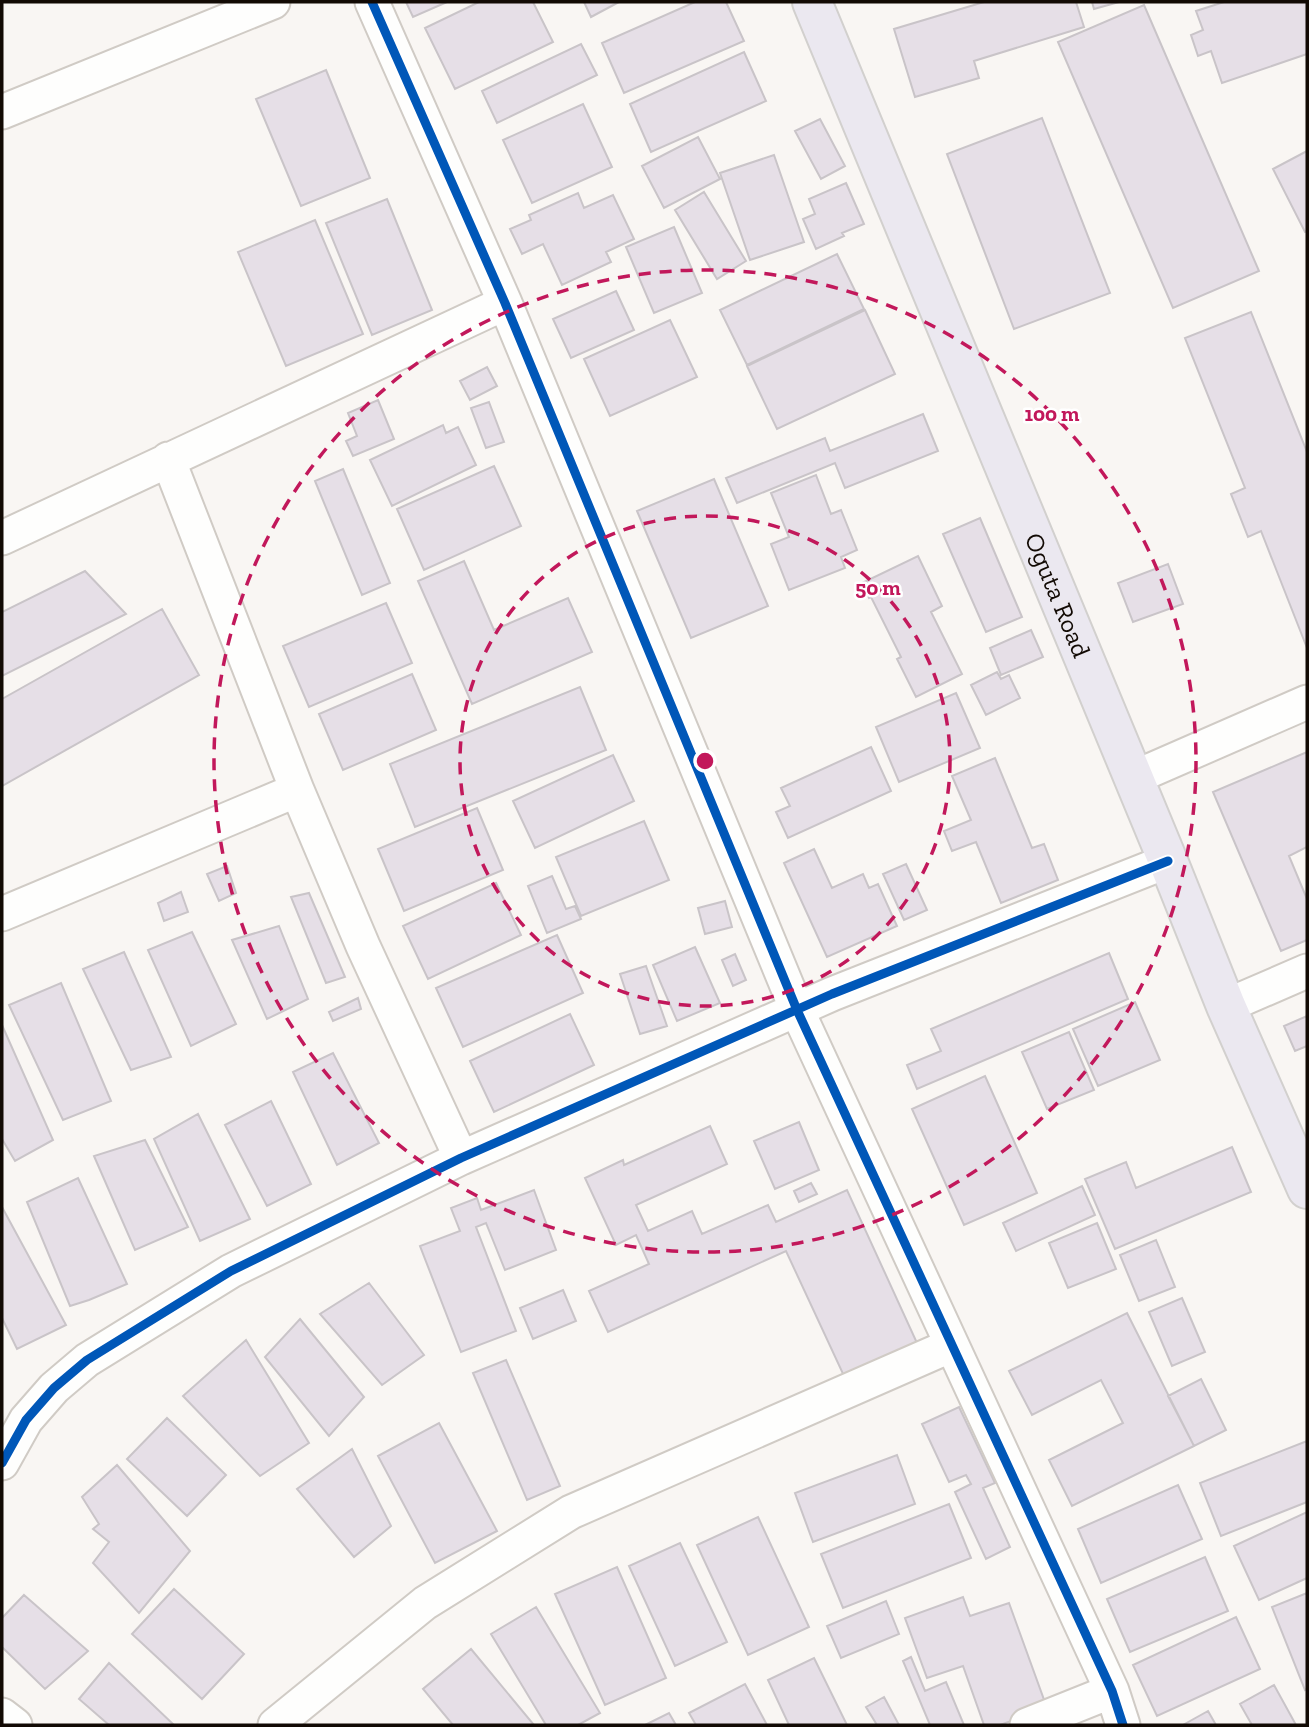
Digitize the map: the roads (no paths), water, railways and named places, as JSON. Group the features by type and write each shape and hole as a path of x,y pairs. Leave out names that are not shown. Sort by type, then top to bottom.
{"main road":[{"name":"Oguta Road","path":"812,2 1226,1006 1307,1189"}],"street":[{"path":"2,112 273,2"},
{"path":"372,2 505,303 797,1010 1112,1691 1123,1725"},
{"path":"2,538 505,303"},
{"path":"168,459 297,790 363,946 461,1158"},
{"path":"1133,778 1307,702"},
{"path":"2,914 297,790"},
{"path":"2,1463 26,1420 54,1388 87,1360 231,1271 461,1158 797,1010 1168,861"},
{"path":"1226,1006 1307,971"},
{"path":"275,1725 425,1603 570,1512 952,1345"},
{"path":"1027,1725 1112,1691"},
{"path":"2,1715 15,1725"}]}
